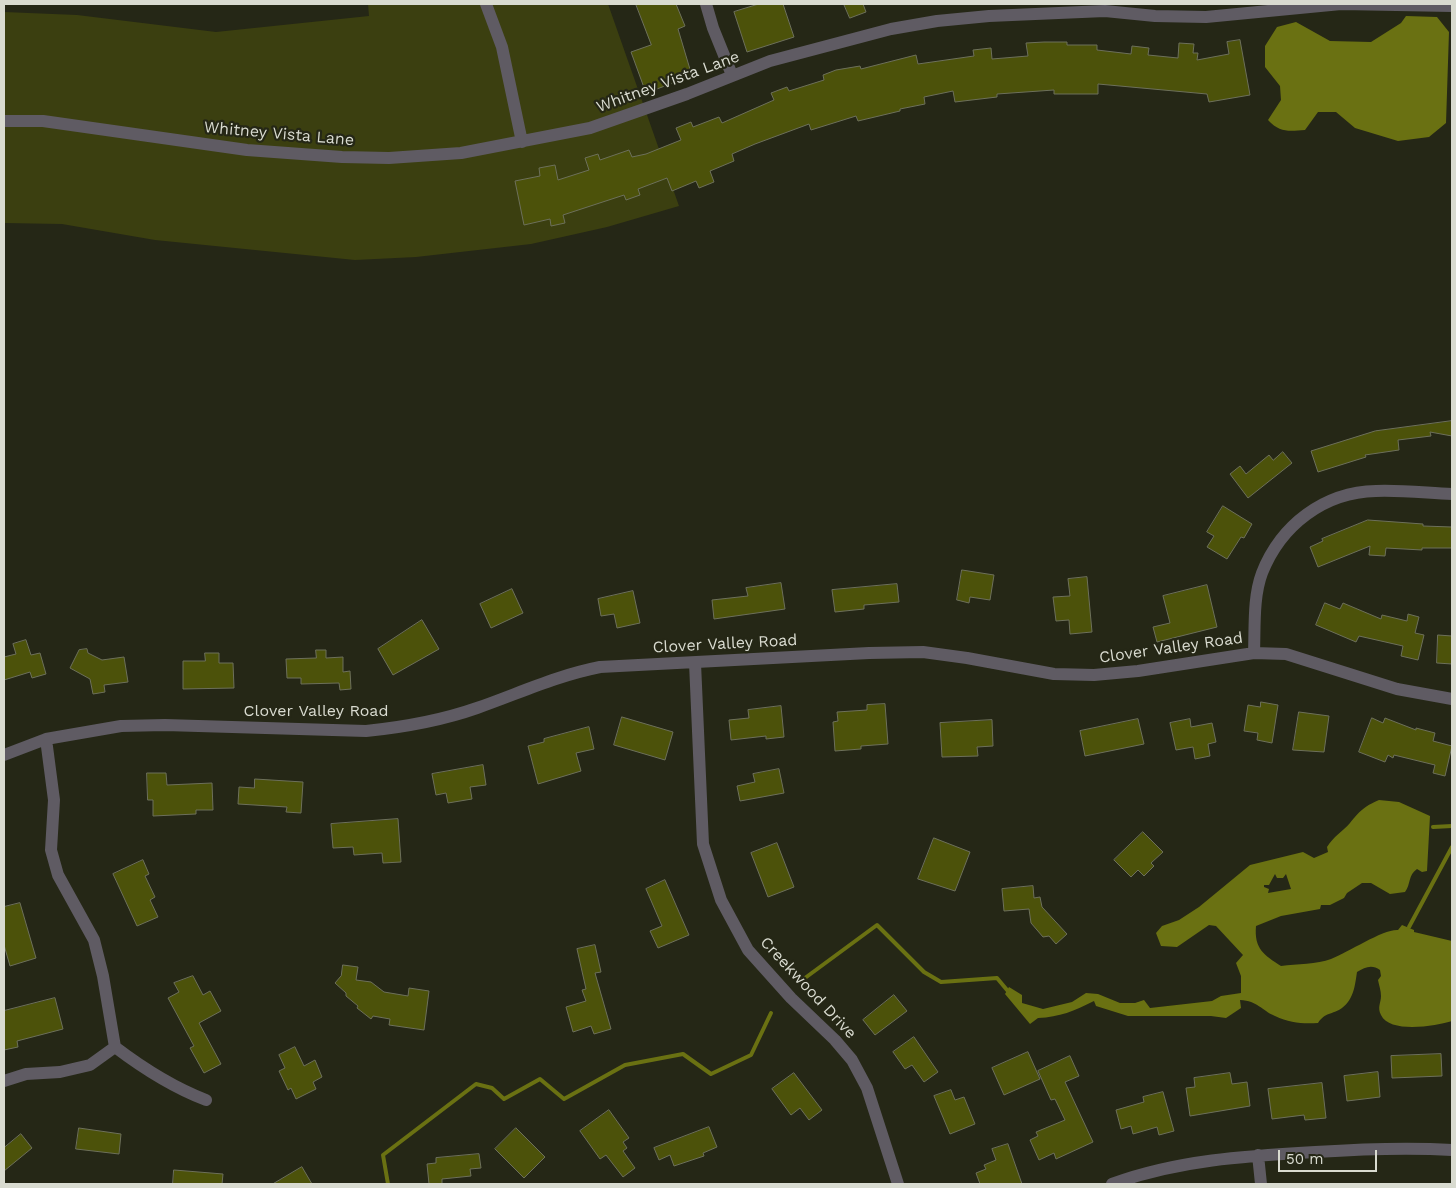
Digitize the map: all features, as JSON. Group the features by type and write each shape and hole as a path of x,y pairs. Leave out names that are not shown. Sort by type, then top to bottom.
{"street":[{"path":"486,4 502,47 522,142"},
{"path":"706,4 713,28 732,75"},
{"name":"Whitney Vista Lane","path":"4,122 43,121 247,150 342,157 388,158 461,153 590,128 687,94 732,75 826,45 891,29 937,21 989,16 1105,11 1155,16 1206,17 1342,4 1452,6"},
{"path":"1254,653 1256,607 1262,574 1277,543 1300,518 1322,503 1346,494 1375,491 1452,494"},
{"name":"Clover Valley Road","path":"4,755 46,739 121,726 165,725 366,731 398,728 435,721 478,708 565,674 600,667 695,663 752,658 923,652 1054,674 1094,675 1138,671 1254,653 1286,654 1396,689 1452,699"},
{"name":"Creekwood Drive","path":"695,663 703,844 721,900 748,950 791,998 836,1040 852,1060 867,1088 898,1184"},
{"path":"46,739 54,800 51,850 58,875 94,940 103,976 115,1047 152,1075 179,1090 206,1100"},
{"path":"4,1081 26,1074 60,1072 90,1065 115,1047"},
{"path":"1112,1184 1197,1162 1258,1155 1369,1148 1452,1150"},
{"path":"1258,1155 1261,1184"}],"shaded area":[{"path":"368,4 608,4 679,206 607,227 531,244 416,257 355,260 155,240 62,224 4,223 4,12 77,15 216,32 369,16"},
{"path":"1406,16 1437,17 1449,32 1446,123 1429,137 1398,141 1355,128 1336,112 1318,112 1305,130 1289,131 1281,129 1268,120 1281,100 1280,86 1265,67 1265,46 1277,27 1296,22 1330,41 1371,42 1401,23"},
{"path":"1379,800 1399,802 1430,816 1427,871 1422,872 1417,869 1414,871 1405,892 1390,894 1371,883 1362,883 1347,893 1344,898 1330,905 1321,905 1320,909 1281,916 1256,926 1259,946 1265,955 1281,966 1331,959 1384,933 1398,930 1402,925 1414,930 1414,932 1452,941 1452,1021 1435,1025 1403,1027 1386,1021 1379,1010 1381,996 1378,980 1381,976 1380,970 1371,967 1357,972 1353,992 1346,1004 1342,1008 1323,1017 1318,1023 1291,1022 1270,1014 1255,1004 1240,1000 1241,1008 1226,1018 1211,1016 1128,1016 1096,1006 1094,1001 1067,1013 1038,1018 1030,1024 1005,994 1009,987 1022,995 1022,1003 1043,1009 1072,1002 1086,993 1098,994 1120,1003 1135,1003 1144,1000 1150,1008 1212,1001 1221,996 1241,993 1241,976 1236,963 1243,955 1216,926 1209,925 1177,947 1161,946 1156,933 1162,926 1179,920 1199,907 1250,865 1303,852 1314,858 1328,852 1327,847 1332,840 1362,810","holes":["1275,874 1277,878 1283,878 1286,874 1291,889 1268,893 1269,889 1264,887 1264,885 1269,885"]}],"building":[{"path":"636,4 676,4 685,26 678,29 692,76 646,93 631,52 651,45"},
{"path":"759,4 783,4 794,37 747,52 734,12"},
{"path":"844,4 863,4 866,12 850,18"},
{"path":"1240,40 1250,95 1209,102 1207,94 1098,84 1098,94 1054,94 1054,90 997,94 997,97 955,102 953,91 924,97 925,104 900,109 900,111 858,121 856,116 811,130 809,124 755,144 732,154 734,161 710,171 714,182 699,188 696,181 672,191 667,178 638,189 640,195 626,200 624,195 563,215 565,223 551,226 550,219 524,225 515,181 540,176 539,168 555,165 558,180 589,170 585,158 598,154 600,160 629,150 632,157 646,154 681,140 676,128 691,122 693,127 719,117 722,123 774,100 771,93 787,87 789,91 824,80 823,75 836,70 860,66 861,69 916,55 918,64 974,56 973,50 991,48 992,59 1028,56 1026,43 1044,42 1067,42 1067,45 1097,45 1097,50 1131,54 1132,46 1149,48 1148,55 1178,58 1179,43 1194,44 1193,53 1198,53 1197,60 1229,54 1227,42"},
{"path":"1452,421 1452,436 1430,432 1431,436 1398,440 1399,450 1365,455 1366,457 1318,472 1311,451 1375,431"},
{"path":"1283,452 1292,463 1248,498 1230,474 1240,466 1246,474 1269,455 1273,460"},
{"path":"1223,506 1252,524 1244,538 1241,537 1227,559 1207,547 1214,536 1207,532"},
{"path":"1368,520 1452,527 1452,548 1422,548 1422,550 1386,548 1385,556 1369,555 1370,546 1318,567 1310,547 1323,541 1322,539"},
{"path":"962,570 994,575 990,600 970,597 969,603 957,600"},
{"path":"1087,577 1092,632 1070,634 1069,620 1056,621 1053,597 1070,596 1068,579"},
{"path":"781,583 785,609 714,619 712,600 748,596 746,588"},
{"path":"897,584 899,602 864,605 864,609 835,612 832,590"},
{"path":"1207,585 1217,627 1157,642 1153,627 1170,623 1163,596"},
{"path":"512,589 523,613 491,628 480,604"},
{"path":"633,591 640,623 617,628 614,614 601,616 598,599"},
{"path":"1325,603 1340,609 1343,603 1381,619 1382,615 1407,621 1408,614 1419,617 1415,633 1424,635 1418,660 1401,656 1403,646 1359,636 1356,642 1316,625"},
{"path":"422,620 439,649 393,675 378,649"},
{"path":"1438,635 1452,636 1452,664 1437,663"},
{"path":"26,640 31,655 40,653 46,674 32,678 30,672 4,680 4,657 16,654 13,644"},
{"path":"87,649 88,653 102,660 124,657 128,682 104,685 105,692 93,694 90,679 70,668 79,650"},
{"path":"316,650 326,650 326,658 343,657 343,672 350,671 351,689 340,690 339,683 301,684 301,678 287,678 286,659 316,658"},
{"path":"205,653 219,653 219,663 233,663 234,688 183,689 183,661 205,661"},
{"path":"1261,702 1278,705 1272,743 1257,740 1258,733 1244,731 1248,705 1260,707"},
{"path":"885,704 888,744 861,746 861,749 835,751 833,722 838,721 837,712 867,710 867,705"},
{"path":"781,706 784,737 766,739 766,736 731,740 729,720 749,718 748,710"},
{"path":"1299,712 1329,716 1324,752 1293,750"},
{"path":"622,717 673,732 665,760 614,745"},
{"path":"1372,718 1383,723 1385,718 1416,730 1416,728 1435,733 1433,741 1452,746 1445,776 1433,773 1435,765 1394,755 1393,758 1388,755 1385,762 1359,752"},
{"path":"1138,719 1144,744 1085,756 1080,731"},
{"path":"1190,719 1191,727 1212,723 1216,742 1208,744 1210,756 1195,759 1193,747 1176,750 1170,723"},
{"path":"992,720 993,746 977,747 978,756 942,757 940,723"},
{"path":"589,727 594,749 576,753 581,771 538,784 528,746 544,742 544,739"},
{"path":"483,765 486,785 470,787 472,799 448,803 446,793 436,795 432,774"},
{"path":"779,769 784,793 740,801 737,786 755,782 753,774"},
{"path":"147,773 166,773 167,785 212,783 213,810 196,810 196,814 153,816 153,800 148,800"},
{"path":"255,779 303,782 301,813 286,812 287,807 238,804 239,787 254,788"},
{"path":"398,819 401,862 383,863 382,853 354,855 353,847 333,848 331,824"},
{"path":"1143,832 1163,852 1151,863 1154,866 1144,876 1138,870 1131,877 1114,860"},
{"path":"934,838 970,852 955,891 918,879"},
{"path":"777,843 794,887 768,897 751,853"},
{"path":"143,860 149,874 145,876 155,897 150,900 158,917 137,926 113,874"},
{"path":"665,880 689,935 658,948 650,931 662,926 646,889"},
{"path":"1033,886 1034,898 1040,897 1042,907 1067,934 1056,944 1049,936 1043,937 1031,923 1029,909 1004,911 1002,889"},
{"path":"20,903 36,958 10,966 4,945 4,907"},
{"path":"595,945 601,972 595,973 611,1029 594,1034 591,1026 573,1032 566,1007 586,1001 582,990 586,989 577,949"},
{"path":"343,965 358,967 356,980 371,982 384,992 408,996 409,988 429,991 424,1030 389,1025 390,1019 373,1016 371,1019 357,1008 358,1006 335,983 341,976"},
{"path":"193,976 203,995 210,991 221,1011 199,1023 221,1064 204,1073 190,1048 194,1046 168,998 179,992 174,983"},
{"path":"894,995 907,1011 875,1035 863,1020"},
{"path":"55,998 63,1029 17,1041 18,1047 4,1050 4,1011"},
{"path":"914,1037 938,1072 924,1082 912,1065 905,1069 893,1052"},
{"path":"295,1047 304,1066 315,1060 322,1077 313,1082 316,1089 296,1099 291,1088 288,1090 279,1071 285,1068 279,1055"},
{"path":"1028,1052 1040,1079 1004,1095 992,1068"},
{"path":"1441,1054 1442,1076 1392,1078 1391,1056"},
{"path":"1070,1056 1079,1076 1065,1082 1093,1142 1056,1159 1054,1153 1039,1160 1030,1140 1038,1136 1036,1132 1065,1120 1055,1099 1051,1100 1038,1071"},
{"path":"1378,1072 1380,1097 1347,1101 1344,1076"},
{"path":"794,1073 822,1110 809,1120 800,1108 791,1115 772,1089"},
{"path":"1230,1073 1232,1084 1247,1082 1250,1106 1190,1116 1186,1088 1195,1087 1194,1078"},
{"path":"1322,1083 1326,1118 1305,1120 1304,1115 1272,1119 1268,1089"},
{"path":"951,1090 955,1100 964,1097 975,1124 950,1134 934,1096"},
{"path":"1163,1092 1174,1131 1159,1135 1157,1127 1133,1134 1131,1126 1121,1129 1116,1110 1144,1102 1143,1097"},
{"path":"609,1110 629,1138 623,1142 627,1148 623,1151 635,1168 623,1177 606,1155 600,1159 580,1131"},
{"path":"709,1127 717,1147 703,1153 704,1156 674,1166 670,1155 659,1160 654,1148"},
{"path":"79,1128 121,1134 119,1154 76,1149"},
{"path":"516,1128 545,1157 524,1178 495,1149"},
{"path":"21,1134 32,1148 4,1171 4,1148"},
{"path":"1008,1144 1022,1184 980,1184 976,1173 986,1169 984,1165 996,1160 992,1149"},
{"path":"479,1154 481,1168 470,1169 471,1176 442,1179 442,1184 429,1184 427,1164 436,1163 436,1158"},
{"path":"302,1167 312,1184 273,1184"},
{"path":"174,1170 223,1174 222,1184 173,1184"}],"waterway":[{"path":"1433,827 1452,826"},
{"path":"1409,927 1452,847"},
{"path":"805,978 877,925 924,972 941,982 997,978 1007,990"},
{"path":"388,1184 383,1155 476,1084 492,1088 504,1099 540,1079 564,1099 625,1065 683,1054 711,1074 751,1055 771,1013"}]}
